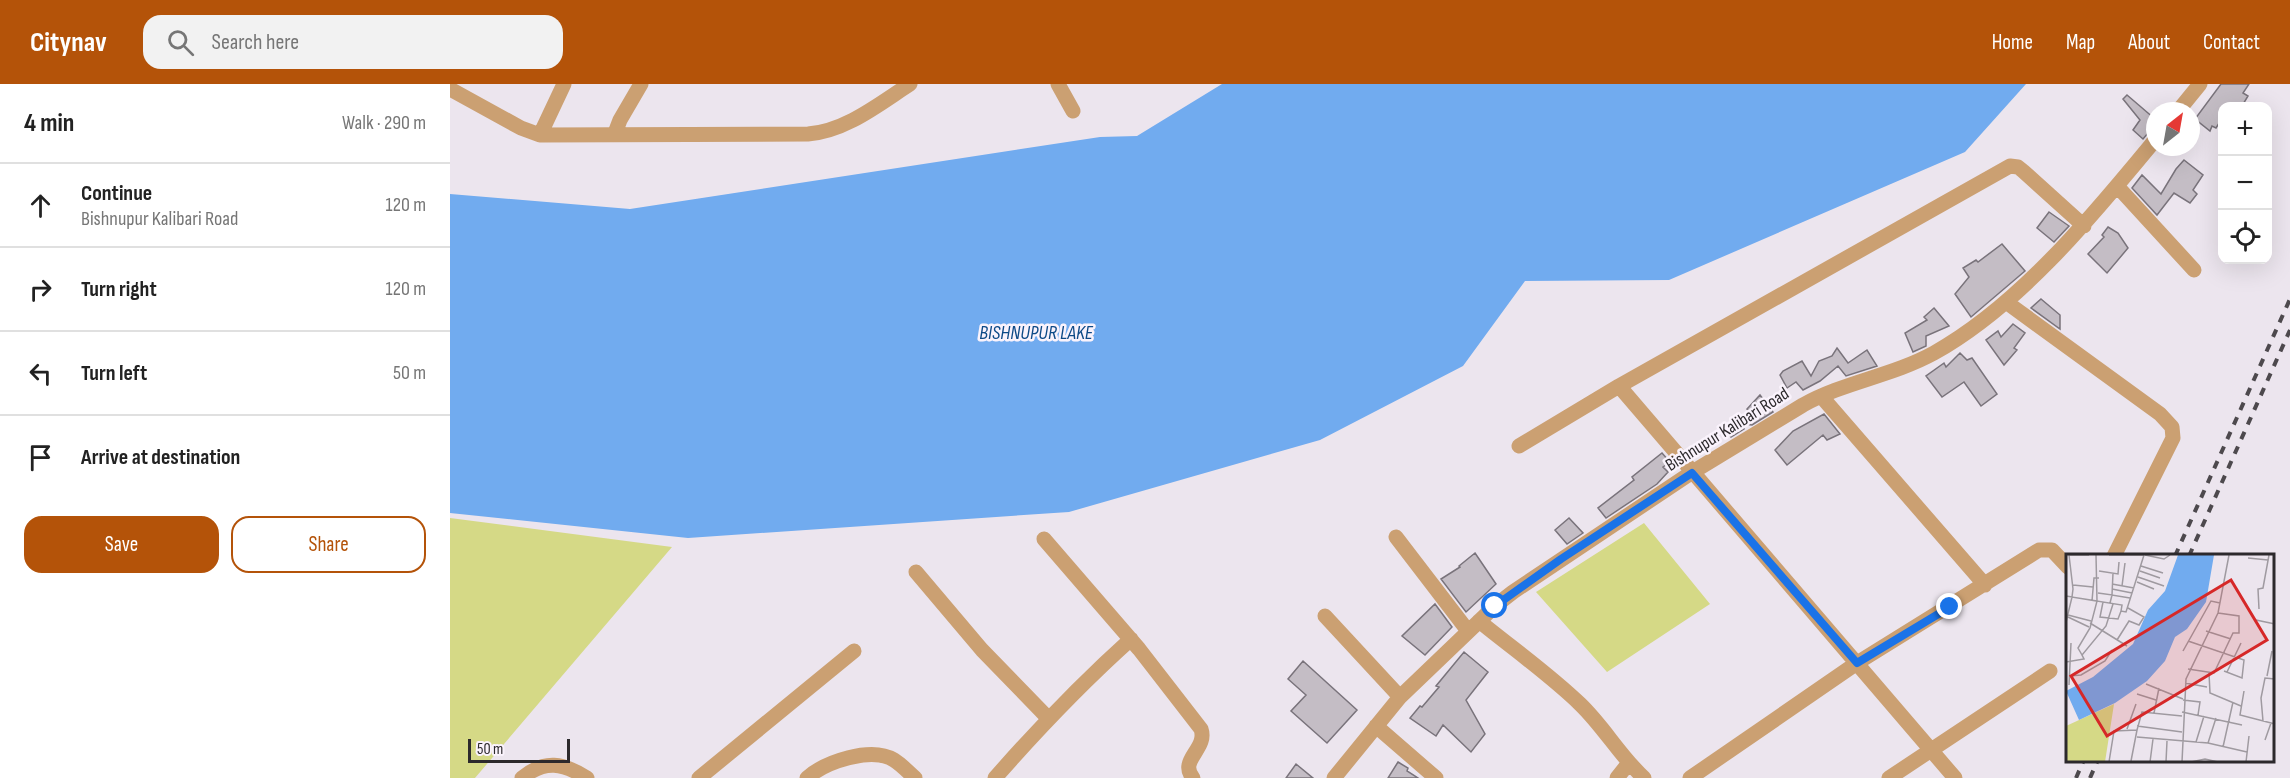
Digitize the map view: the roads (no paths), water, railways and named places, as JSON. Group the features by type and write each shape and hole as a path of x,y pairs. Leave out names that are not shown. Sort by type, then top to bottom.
{"street":[{"path":"540,135 564,84"},
{"path":"615,133 641,84"},
{"path":"450,89 521,128 540,135 821,133 845,124 910,84"},
{"path":"1058,84 1073,111"},
{"path":"2185,102 2200,84"},
{"name":"Bishnupur Kalibari Road","path":"1334,778 1400,697 1513,592 1692,473 1803,405 1821,396 1896,371 1932,354 1958,338 2006,302 2084,226 2146,151"},
{"path":"1519,446 1619,386 2010,166 2018,167 2023,171 2084,226"},
{"path":"2117,186 2194,270"},
{"path":"2006,302 2160,414 2172,427 2173,438 2115,554"},
{"path":"1619,386 1955,778"},
{"path":"1821,396 1985,585"},
{"path":"1396,537 1474,626 1579,703 1598,722 1628,764 1644,778"},
{"path":"1044,539 1131,639 1203,732 1198,748 1189,762 1188,772 1193,778"},
{"path":"1690,778 1857,663 2039,550 2045,548 2052,550 2066,565"},
{"path":"916,572 982,650 1048,718"},
{"path":"1325,616 1400,697"},
{"path":"995,778 1085,680 1131,639"},
{"path":"699,778 854,651"},
{"path":"1889,778 2050,671"},
{"path":"1376,726 1436,778"},
{"path":"807,778 814,771 849,756 869,755 892,759 915,778"},
{"path":"1617,778 1628,764"},
{"path":"522,778 533,769 546,765 561,765 587,778"}],"water":[{"name":"BISHNUPUR LAKE","path":"1222,84 2026,84 1965,152 1669,280 1525,281 1463,366 1320,440 1069,512 688,538 450,513 450,194 630,209 1100,137 1137,136"}],"railway":[{"path":"2176,554 2290,299"},
{"path":"2190,554 2290,330"},
{"path":"2076,778 2083,763"},
{"path":"2090,778 2097,763"}]}
